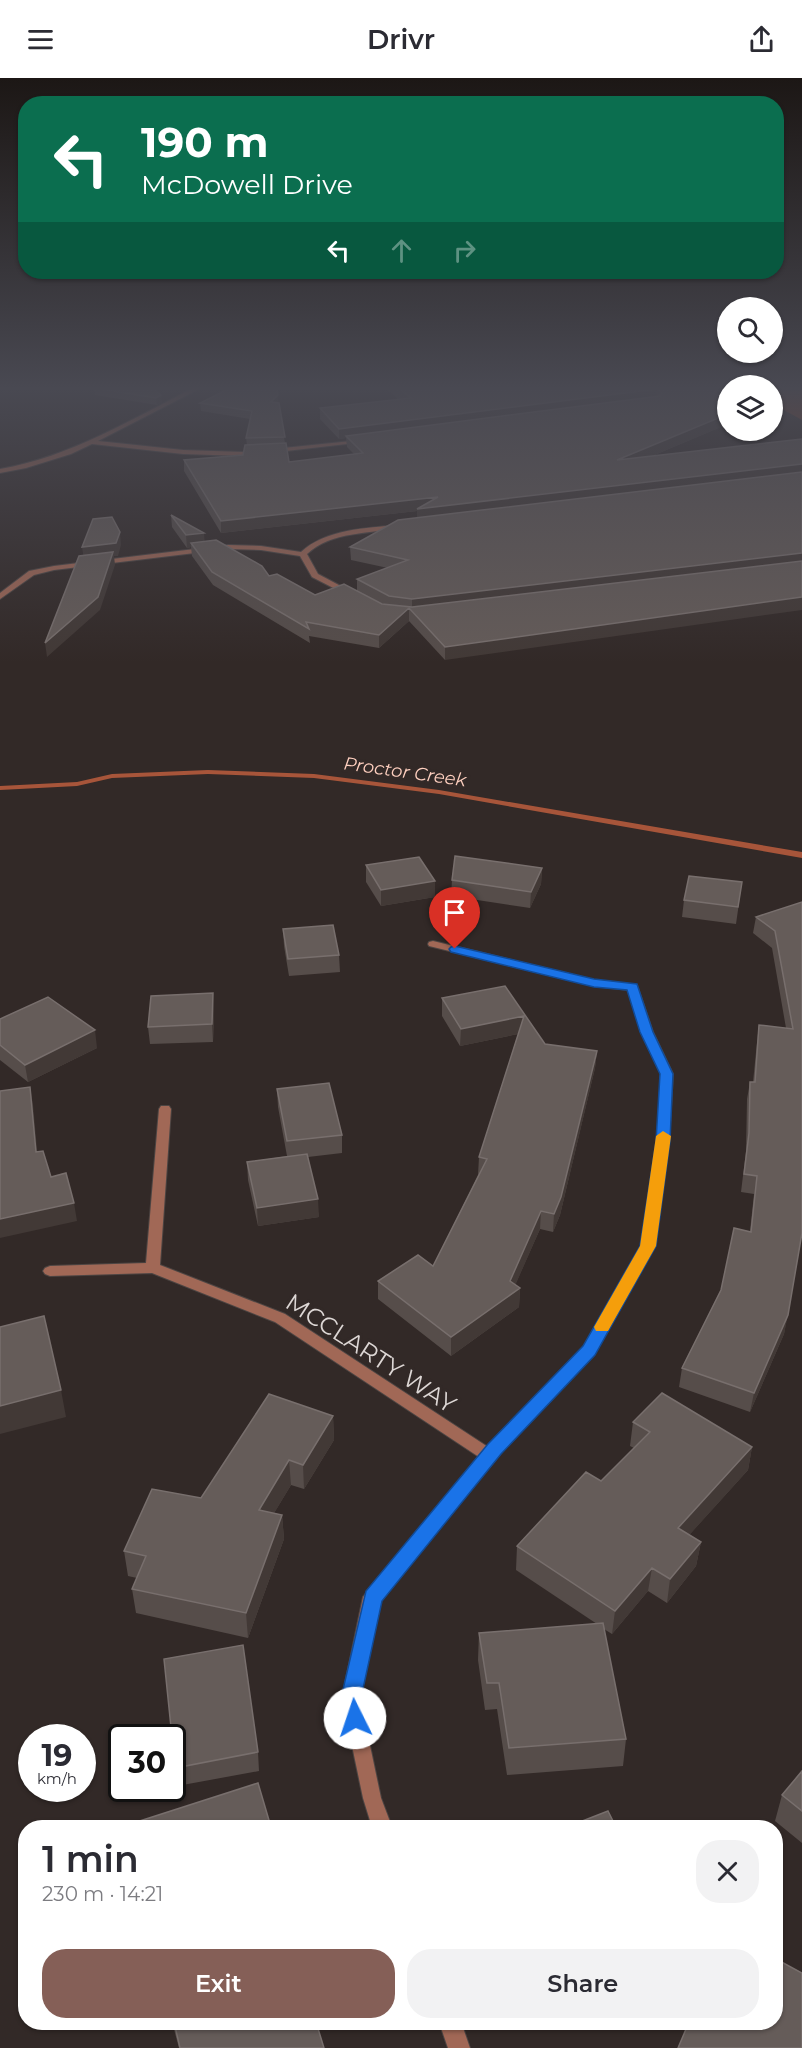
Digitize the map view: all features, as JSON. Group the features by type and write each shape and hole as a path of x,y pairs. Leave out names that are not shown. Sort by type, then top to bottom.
{"street":[{"path":"303,554 309,547 340,536 409,525"},
{"path":"0,597 32,573 54,568 228,547 261,548 303,554"},
{"path":"303,554 315,575 355,597"},
{"path":"380,1820 372,1798 351,1698 372,1597 489,1456 589,1351 648,1246 663,1141 667,1074 647,1032 633,987 594,983 433,944"},
{"path":"153,1268 165,1109"},
{"name":"MCCLARTY WAY","path":"50,1271 153,1268 280,1318 489,1456"},
{"path":"453,2030 459,2048"}],"building":[{"path":"195,479 674,479 417,509 438,497 221,521"},
{"path":"744,479 802,479 802,553 412,599 389,596 357,579 408,560 350,547 398,520"},
{"path":"171,515 204,533 186,535"},
{"path":"112,517 120,532 116,543 82,547 93,519"},
{"path":"216,540 262,566 269,576 277,574 315,595 344,584 382,604 412,607 802,561 802,597 445,647 409,608 379,635 306,622 309,629 212,572 191,543"},
{"path":"113,552 98,597 45,643 79,556"},
{"path":"455,856 542,868 531,892 452,880"},
{"path":"419,857 435,881 381,890 366,865"},
{"path":"689,876 742,882 738,907 684,900"},
{"path":"802,902 802,1233 788,1315 754,1393 682,1368 721,1290 734,1228 751,1232 757,1176 744,1174 749,1133 750,1082 755,1082 759,1025 793,1029 775,931 756,917"},
{"path":"333,925 339,955 288,959 283,929"},
{"path":"505,986 545,1044 597,1051 561,1197 554,1214 541,1211 510,1281 520,1288 451,1337 378,1281 418,1255 433,1266 487,1159 479,1157 524,1016 461,1029 442,998"},
{"path":"213,993 212,1024 148,1027 151,996"},
{"path":"48,997 95,1030 25,1065 0,1045 0,1019"},
{"path":"329,1083 342,1135 287,1141 277,1089"},
{"path":"30,1087 36,1152 43,1151 51,1177 66,1173 74,1203 0,1219 0,1091"},
{"path":"307,1154 318,1199 257,1208 247,1162"},
{"path":"44,1316 61,1390 0,1406 0,1327"},
{"path":"662,1393 752,1447 678,1528 701,1542 670,1579 652,1568 615,1611 517,1546 586,1472 601,1481 650,1432 633,1422"},
{"path":"269,1394 333,1416 303,1465 289,1460 259,1510 282,1515 246,1613 132,1589 146,1556 124,1551 152,1489 201,1498"},
{"path":"603,1623 626,1739 509,1748 499,1683 487,1683 479,1633"},
{"path":"243,1645 258,1752 186,1766 186,1724 171,1724 164,1659"},
{"path":"802,1771 802,1811 782,1795"},
{"path":"258,1783 269,1820 143,1820"},
{"path":"608,1811 612,1820 585,1820"},
{"path":"783,1963 802,1973 802,2048 678,2048 686,2030 783,2030"},
{"path":"176,2030 318,2030 324,2048 180,2048"}],"waterway":[{"name":"Proctor Creek","path":"0,788 77,784 112,776 208,772 314,776 439,792 802,855"}],"slow traffic":[{"path":"602,1327 648,1246 663,1136"}],"route":[{"path":"355,1718 351,1698 372,1597 495,1449 589,1351 648,1246 663,1141 667,1074 647,1032 633,987 594,983 455,949"}]}
